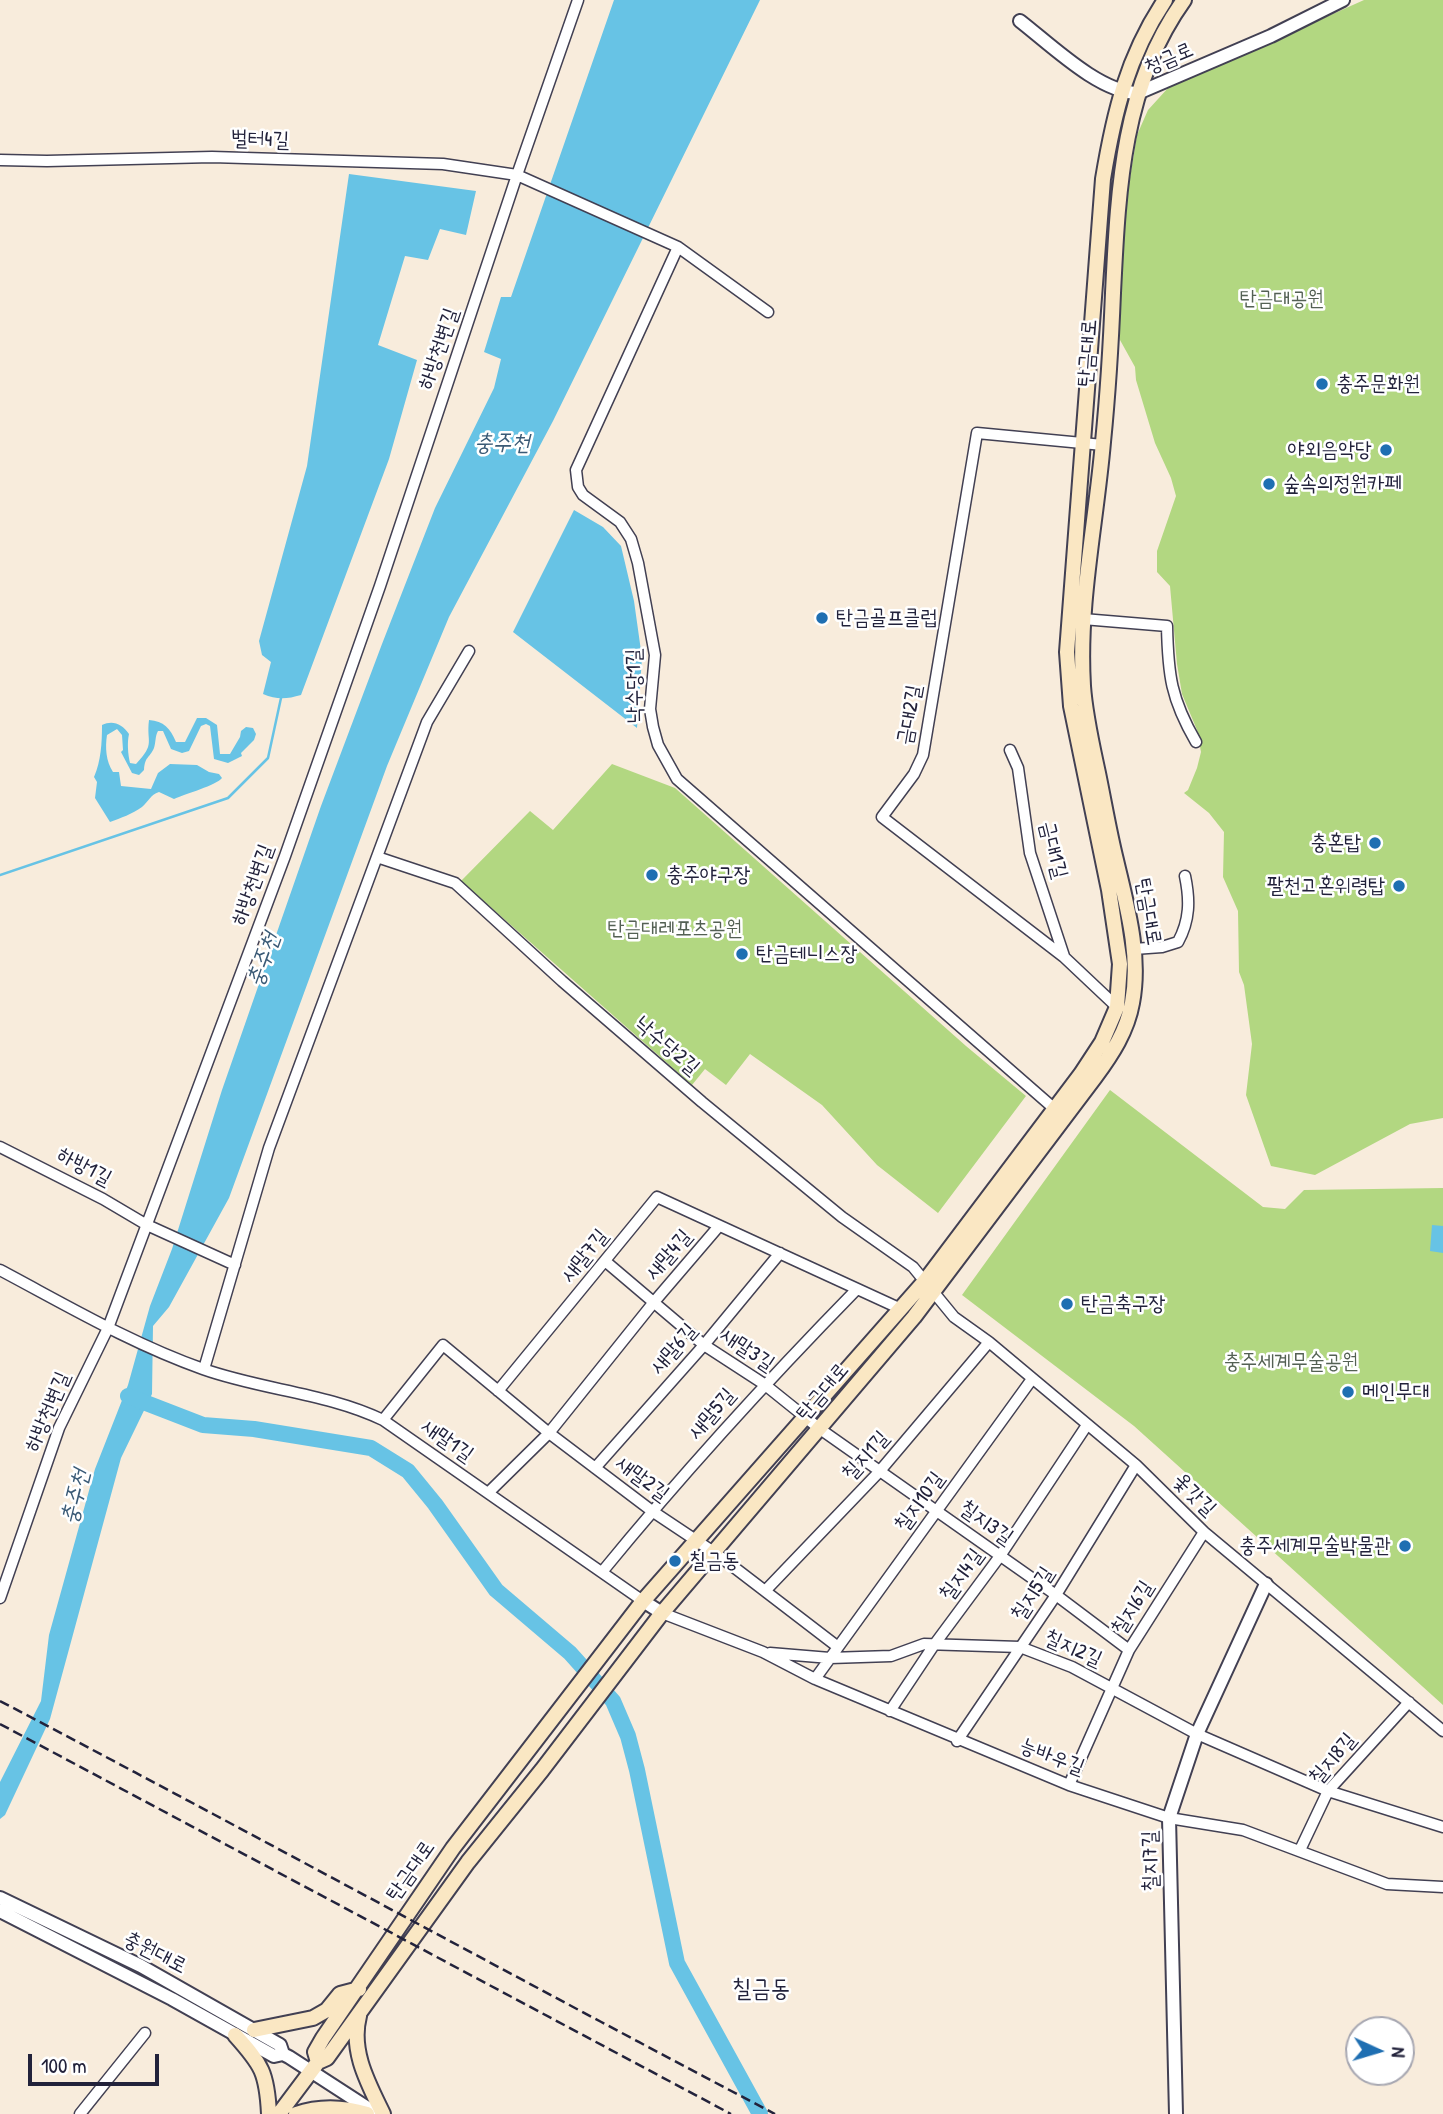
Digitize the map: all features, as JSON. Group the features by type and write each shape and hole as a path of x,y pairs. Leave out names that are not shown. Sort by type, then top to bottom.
{"main road":[{"name":"탄금대로","path":"1059,1113 1102,1042 1117,1007 1120,979 1117,936 1067,681 1070,593 1084,444 1102,179 1121,92 1140,43 1164,0"},
{"name":"탄금대로","path":"279,2114 315,2066 327,2058 468,1862 616,1671 662,1613 820,1429 1059,1113 1112,1053 1126,1027 1134,990 1134,948 1089,730 1083,690 1083,619 1089,545 1103,445 1119,188 1127,134 1153,53 1184,0"},
{"name":"탄금대로","path":"315,2066 315,2052 453,1848 643,1601 901,1309 929,1287"},
{"path":"254,2030 313,2018 327,2010 340,1994 359,1989"},
{"path":"361,2010 356,2031 359,2057 366,2080 383,2114"},
{"path":"235,2035 261,2066 270,2114"},
{"path":"296,2114 306,2110 331,2108 367,2114"}],"street":[{"name":"하방천변길","path":"0,1598 59,1428 108,1328 285,856 578,0"},
{"name":"청금로","path":"1020,21 1103,84 1121,92 1138,93 1271,36 1343,0"},
{"name":"벌터4길","path":"0,160 212,158 443,164 517,175 678,247 768,312"},
{"name":"낙수당1길","path":"678,247 576,470 578,487 583,495 620,522 631,539 655,655 650,709 658,745 677,779 1059,1113"},
{"name":"금대2길","path":"1084,444 977,433 923,755 914,774 882,817 1064,957 1117,1007"},
{"path":"1084,444 1103,445"},
{"path":"1083,619 1167,626 1168,668 1173,693 1196,742"},
{"path":"204,1370 269,1147 427,722 469,651"},
{"name":"금대1길","path":"1010,750 1018,768 1031,853 1064,957"},
{"name":"낙수당2길","path":"377,857 455,883 562,981 702,1102 842,1217 913,1267 929,1287"},
{"path":"1134,948 1163,947 1178,942 1186,927 1188,913 1189,892 1185,876"},
{"name":"하방1길","path":"0,1147 103,1199 147,1225 235,1265"},
{"name":"새말7길","path":"498,1391 657,1197 719,1226"},
{"name":"새말4길","path":"488,1493 549,1433 719,1226 901,1309"},
{"name":"새말6길","path":"595,1468 704,1345 780,1253"},
{"name":"새말3길","path":"605,1261 704,1345 764,1384 820,1429"},
{"name":"새말1길","path":"0,1270 108,1328 204,1370 345,1405 383,1420 643,1601"},
{"name":"옻갓길","path":"929,1287 954,1317 989,1342 1136,1465 1203,1532 1443,1731"},
{"name":"새말5길","path":"602,1572 764,1384 857,1289"},
{"name":"칠지1길","path":"766,1590 879,1472 989,1342"},
{"name":"새말2길","path":"383,1420 443,1345 549,1433 652,1511 714,1552"},
{"name":"칠지10길","path":"838,1647 1032,1379"},
{"name":"칠지4길","path":"890,1712 934,1645 1000,1556 1087,1425"},
{"name":"칠지3길","path":"820,1429 1056,1595 1129,1650"},
{"name":"칠지5길","path":"957,1741 1056,1595 1136,1465"},
{"name":"칠지6길","path":"1069,1785 1129,1650 1203,1532"},
{"path":"714,1552 838,1647 815,1679"},
{"name":"칠지7길","path":"1176,2114 1169,1818 1197,1734 1266,1584"},
{"path":"643,1601 662,1613"},
{"name":"능바우길","path":"662,1613 763,1652 815,1679 890,1712 1069,1785 1169,1818 1243,1829 1387,1884 1443,1887"},
{"name":"칠지2길","path":"763,1652 830,1658 891,1656 924,1644 1020,1647 1072,1667 1197,1734 1328,1791 1443,1827"},
{"name":"칠지8길","path":"1300,1850 1328,1791 1409,1702"},
{"name":"충원대로","path":"0,1898 141,1966 280,2045 284,2054"},
{"name":"충원대로","path":"0,1911 172,1999 274,2056 284,2054 315,2066 377,2114"},
{"path":"80,2114 145,2033"}],"green space":[{"name":"탄금대공원","path":"1364,0 1443,0 1443,1118 1410,1124 1315,1175 1271,1166 1246,1095 1252,1044 1244,985 1239,972 1238,911 1223,877 1224,832 1209,813 1184,793 1188,790 1201,752 1197,730 1182,694 1170,586 1157,572 1157,551 1176,496 1155,443 1136,380 1135,367 1120,340 1119,325 1125,208 1137,135 1148,110 1168,88"},
{"name":"탄금대레포츠공원","path":"612,764 675,788 1026,1096 938,1213 877,1165 822,1105 750,1054 726,1085 705,1069 692,1085 461,881 530,811 553,830"},
{"name":"충주세계무술공원","path":"1110,1090 1263,1207 1285,1209 1304,1190 1443,1188 1443,1705 1134,1426 962,1295"}],"water":[{"name":"충주천","path":"614,0 760,0 553,421 449,617 387,766 229,1198 169,1307 153,1326 152,1394 121,1458 50,1719 5,1815 0,1819 0,1782 41,1701 49,1635 95,1469 128,1385 150,1306 172,1249 222,1090 321,806 382,644 435,508 494,388 501,359 484,352 501,297 511,297"},
{"path":"349,174 476,191 466,235 440,229 428,260 405,256 378,345 417,360 389,459 301,695 277,698 263,694 271,662 262,655 259,641 307,466"},
{"path":"574,510 603,527 621,546 634,601 642,658 637,728 513,632"},
{"path":"197,718 206,718 217,725 220,754 230,754 241,731 246,727 253,728 256,734 254,740 241,753 242,756 228,763 214,759 210,726 206,724 201,726 189,751 182,753 171,749 163,731 158,731 154,748 139,775 132,773 121,752 122,735 117,729 107,735 107,759 113,772 119,772 121,786 151,789 158,773 170,764 197,765 219,774 222,778 174,799 159,792 138,809 110,822 95,798 97,782 94,777 101,752 102,725 120,725 129,734 130,763 136,764 148,747 149,720 166,726 176,742 185,742"},
{"path":"1432,1225 1443,1226 1443,1253 1430,1251"}],"waterway":[{"path":"0,875 228,798 268,758 281,698"},
{"path":"128,1396 203,1425 254,1429 371,1448 408,1471 496,1590 570,1653 613,1701 628,1736 637,1770 677,1963 760,2114"}],"railway":[{"path":"0,1701 775,2114"},
{"path":"0,1724 731,2114"}],"place":[{"name":"충주문화원","path":"1322,384"},
{"name":"야외음악당","path":"1386,450"},
{"name":"숲속의정원카페","path":"1269,484"},
{"name":"탄금골프클럽","path":"822,618"},
{"name":"충혼탑","path":"1375,843"},
{"name":"충주야구장","path":"652,875"},
{"name":"팔천고혼위령탑","path":"1399,886"},
{"name":"탄금테니스장","path":"742,954"},
{"name":"탄금축구장","path":"1067,1304"},
{"name":"메인무대","path":"1348,1392"},
{"name":"충주세계무술박물관","path":"1405,1546"},
{"name":"칠금동","path":"675,1561"}],"district":[{"name":"칠금동","path":"761,1990"}]}
